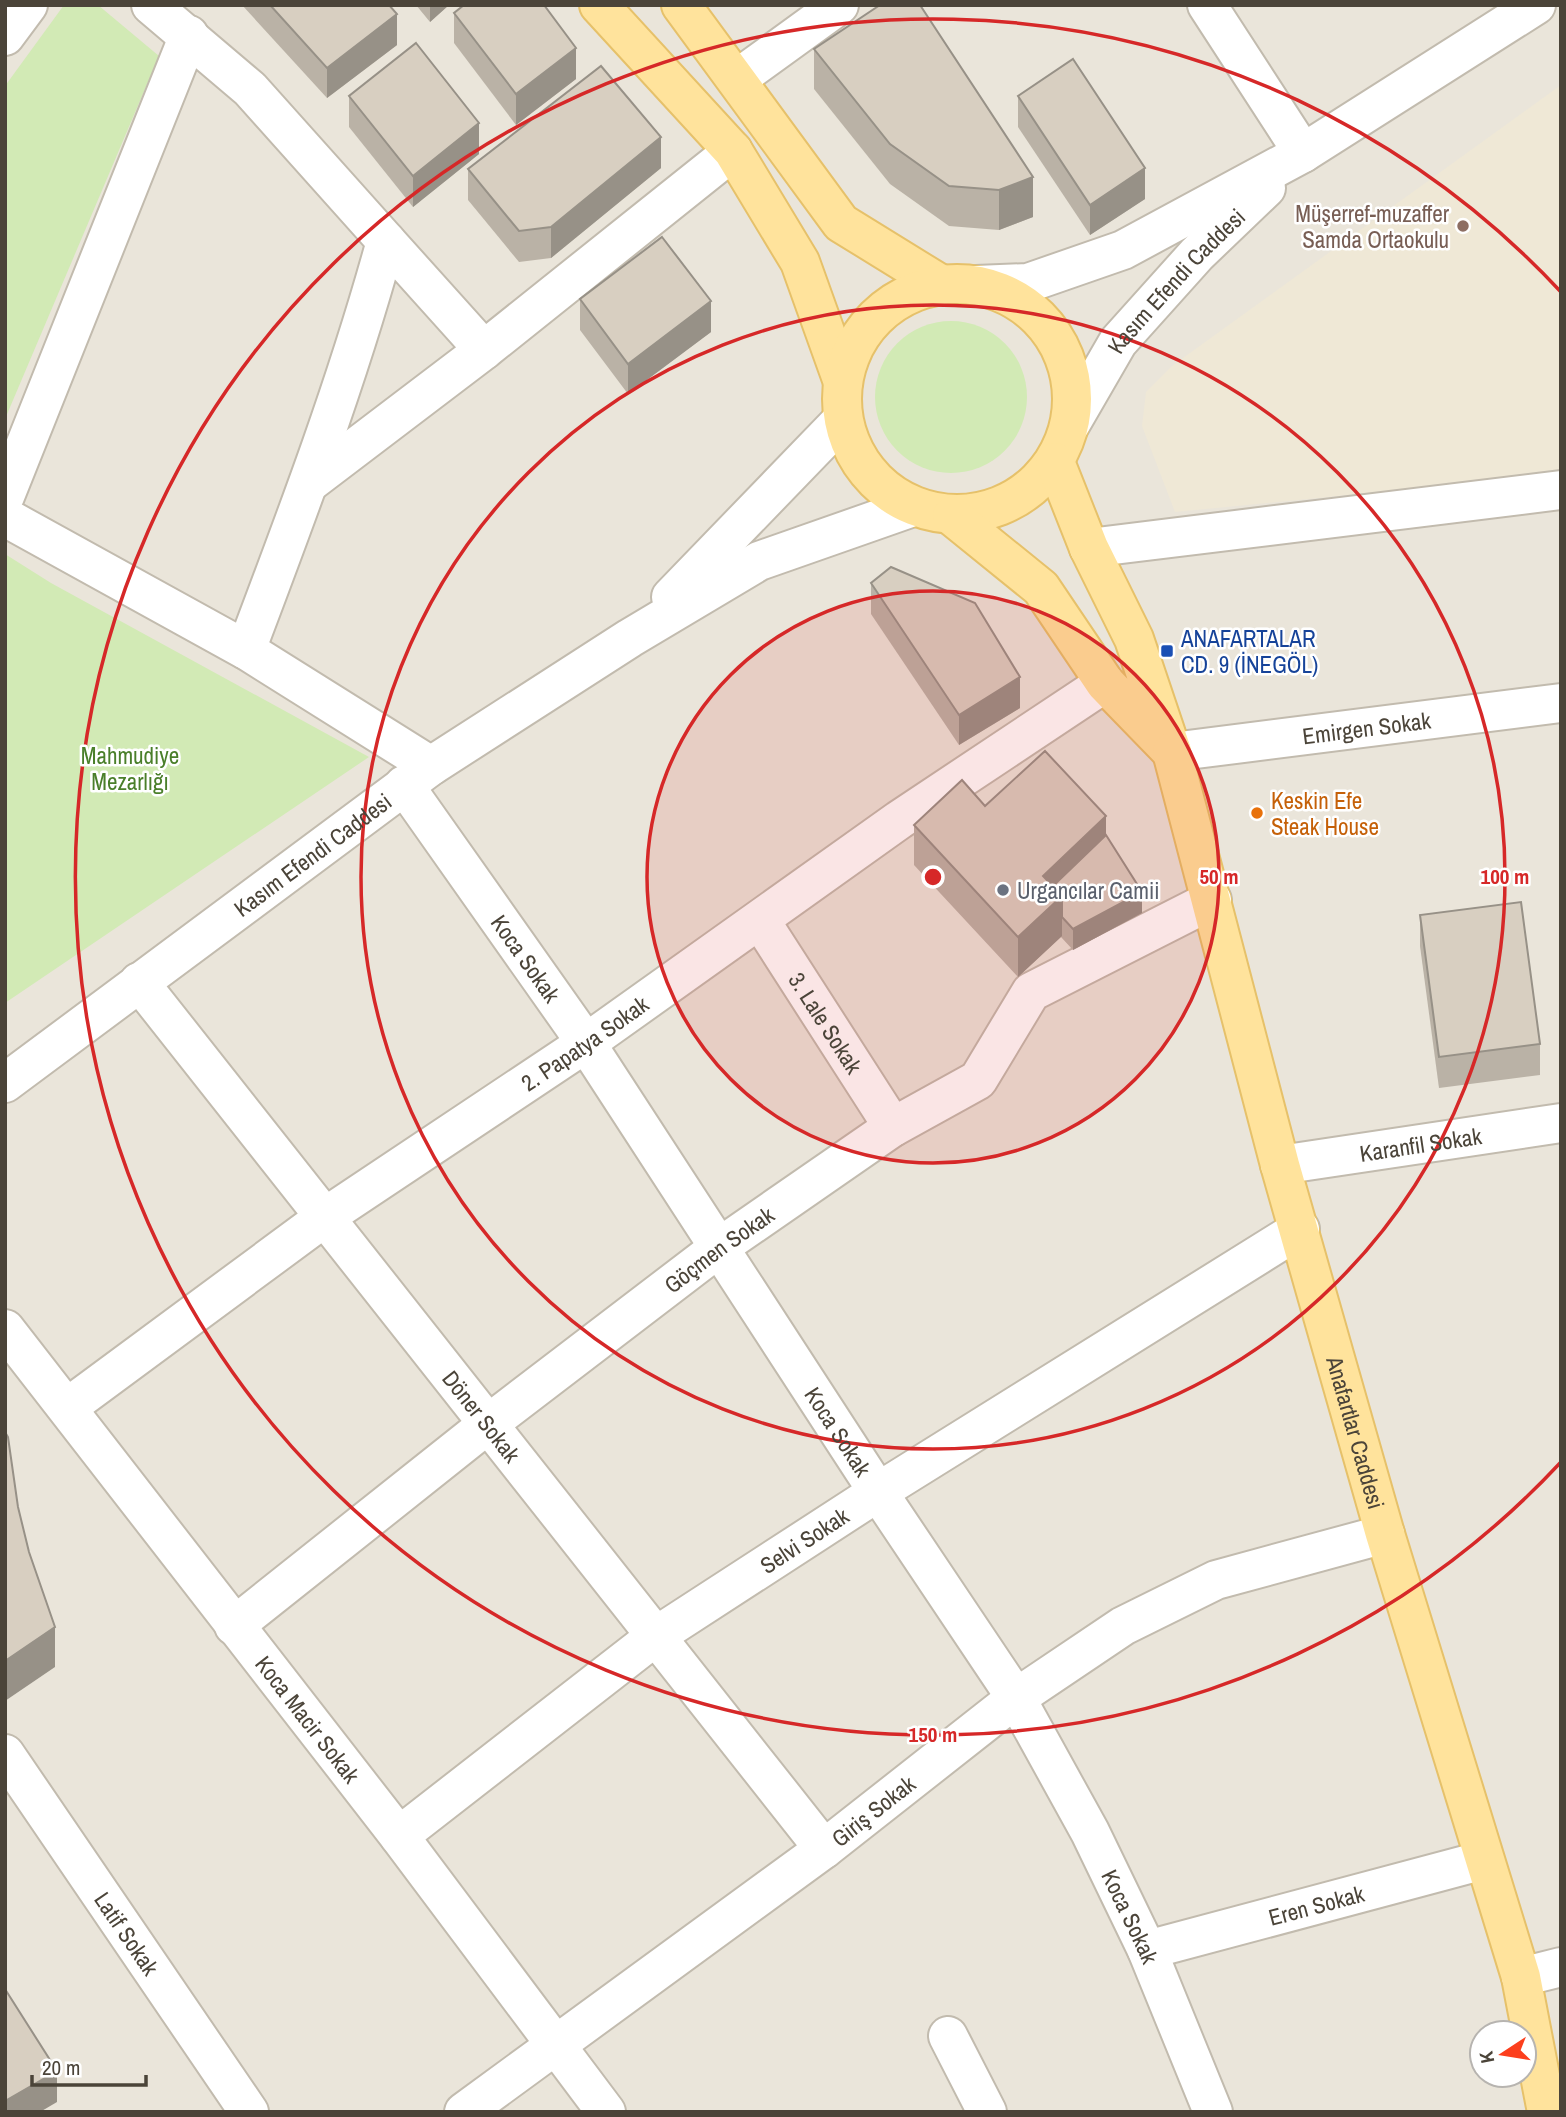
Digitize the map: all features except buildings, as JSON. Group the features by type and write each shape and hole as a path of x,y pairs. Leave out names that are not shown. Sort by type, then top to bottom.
{"main road":[{"path":"599,5 733,151 800,262 843,400 855,453 879,485 913,507 952,516 992,511 1027,492 1055,462 1070,425 1072,384 1062,349 1040,319 1011,297 958,285 841,223 681,5"},
{"path":"843,400 854,346 875,317 905,296 958,285"},
{"name":"Anafartlar Caddesi","path":"1055,462 1089,548 1134,639 1172,752 1280,1166 1385,1535 1521,1977 1547,2112"},
{"path":"952,516 1041,588 1105,684 1172,752"}],"street":[{"path":"5,36 28,5"},
{"path":"151,5 250,89 484,350"},
{"path":"737,79 839,5"},
{"path":"1207,5 1303,153"},
{"name":"Kasım Efendi Caddesi","path":"958,285 1028,283 1123,250 1303,153 1535,5"},
{"path":"5,496 189,35"},
{"path":"309,483 484,350 733,151"},
{"name":"Kasım Efendi Caddesi","path":"1070,425 1118,342 1197,254 1303,153"},
{"path":"246,650 309,483 368,307 386,241"},
{"name":"Kasım Efendi Caddesi","path":"630,638 843,400"},
{"path":"1089,548 1561,490"},
{"name":"Kasım Efendi Caddesi","path":"5,1083 418,776 630,638 759,561 913,507"},
{"path":"5,517 246,650 418,776"},
{"name":"2. Papatya Sokak","path":"68,1407 325,1217 586,1043 900,820 1105,684"},
{"name":"Emirgen Sokak","path":"1172,752 1561,703"},
{"name":"Koca Sokak","path":"418,776 586,1043 878,1492 1016,1698 1090,1832 1147,1950 1213,2112"},
{"name":"Göçmen Sokak","path":"234,1626 488,1423 720,1246 893,1128 978,1080 1031,992 1212,900"},
{"name":"3. Lale Sokak","path":"760,920 893,1128"},
{"name":"Döner Sokak","path":"139,982 824,1849"},
{"name":"Karanfil Sokak","path":"1280,1166 1561,1123"},
{"name":"Selvi Sokak","path":"400,1836 656,1636 878,1492 1300,1229"},
{"name":"Koca Macir Sokak","path":"5,1329 400,1836 606,2112"},
{"name":"Giriş Sokak","path":"464,2112 824,1849 1016,1698 1123,1626 1216,1580 1385,1535"},
{"name":"Latif Sokak","path":"5,1754 249,2112"},
{"name":"Eren Sokak","path":"1147,1950 1484,1860"},
{"path":"1521,1977 1561,1967"},
{"path":"948,2036 987,2112"}],"shaded area":[{"path":"5,5 1561,5 1561,2112 5,2112"},
{"name":"Müşerref-muzaffer Samda Ortaokulu","path":"1561,85 1561,474 1175,512 1142,426 1146,392 1172,366"}],"green space":[{"path":"64,5 98,5 159,56 5,419 5,86"},
{"path":"951,321 980,327 1005,343 1021,368 1027,397 1021,426 1005,451 980,467 951,473 922,467 897,451 881,426 875,397 881,368 897,343 922,327"},
{"name":"Mahmudiye Mezarlığı","path":"5,554 51,583 369,757 5,1003"}],"place":[{"name":"Müşerref-muzaffer Samda Ortaokulu","path":"1463,226"},
{"name":"ANAFARTALAR CD. 9 (İNEGÖL)","path":"1167,651"},
{"name":"Keskin Efe Steak House","path":"1257,813"},
{"name":"Urgancılar Camii","path":"1003,890"}]}
